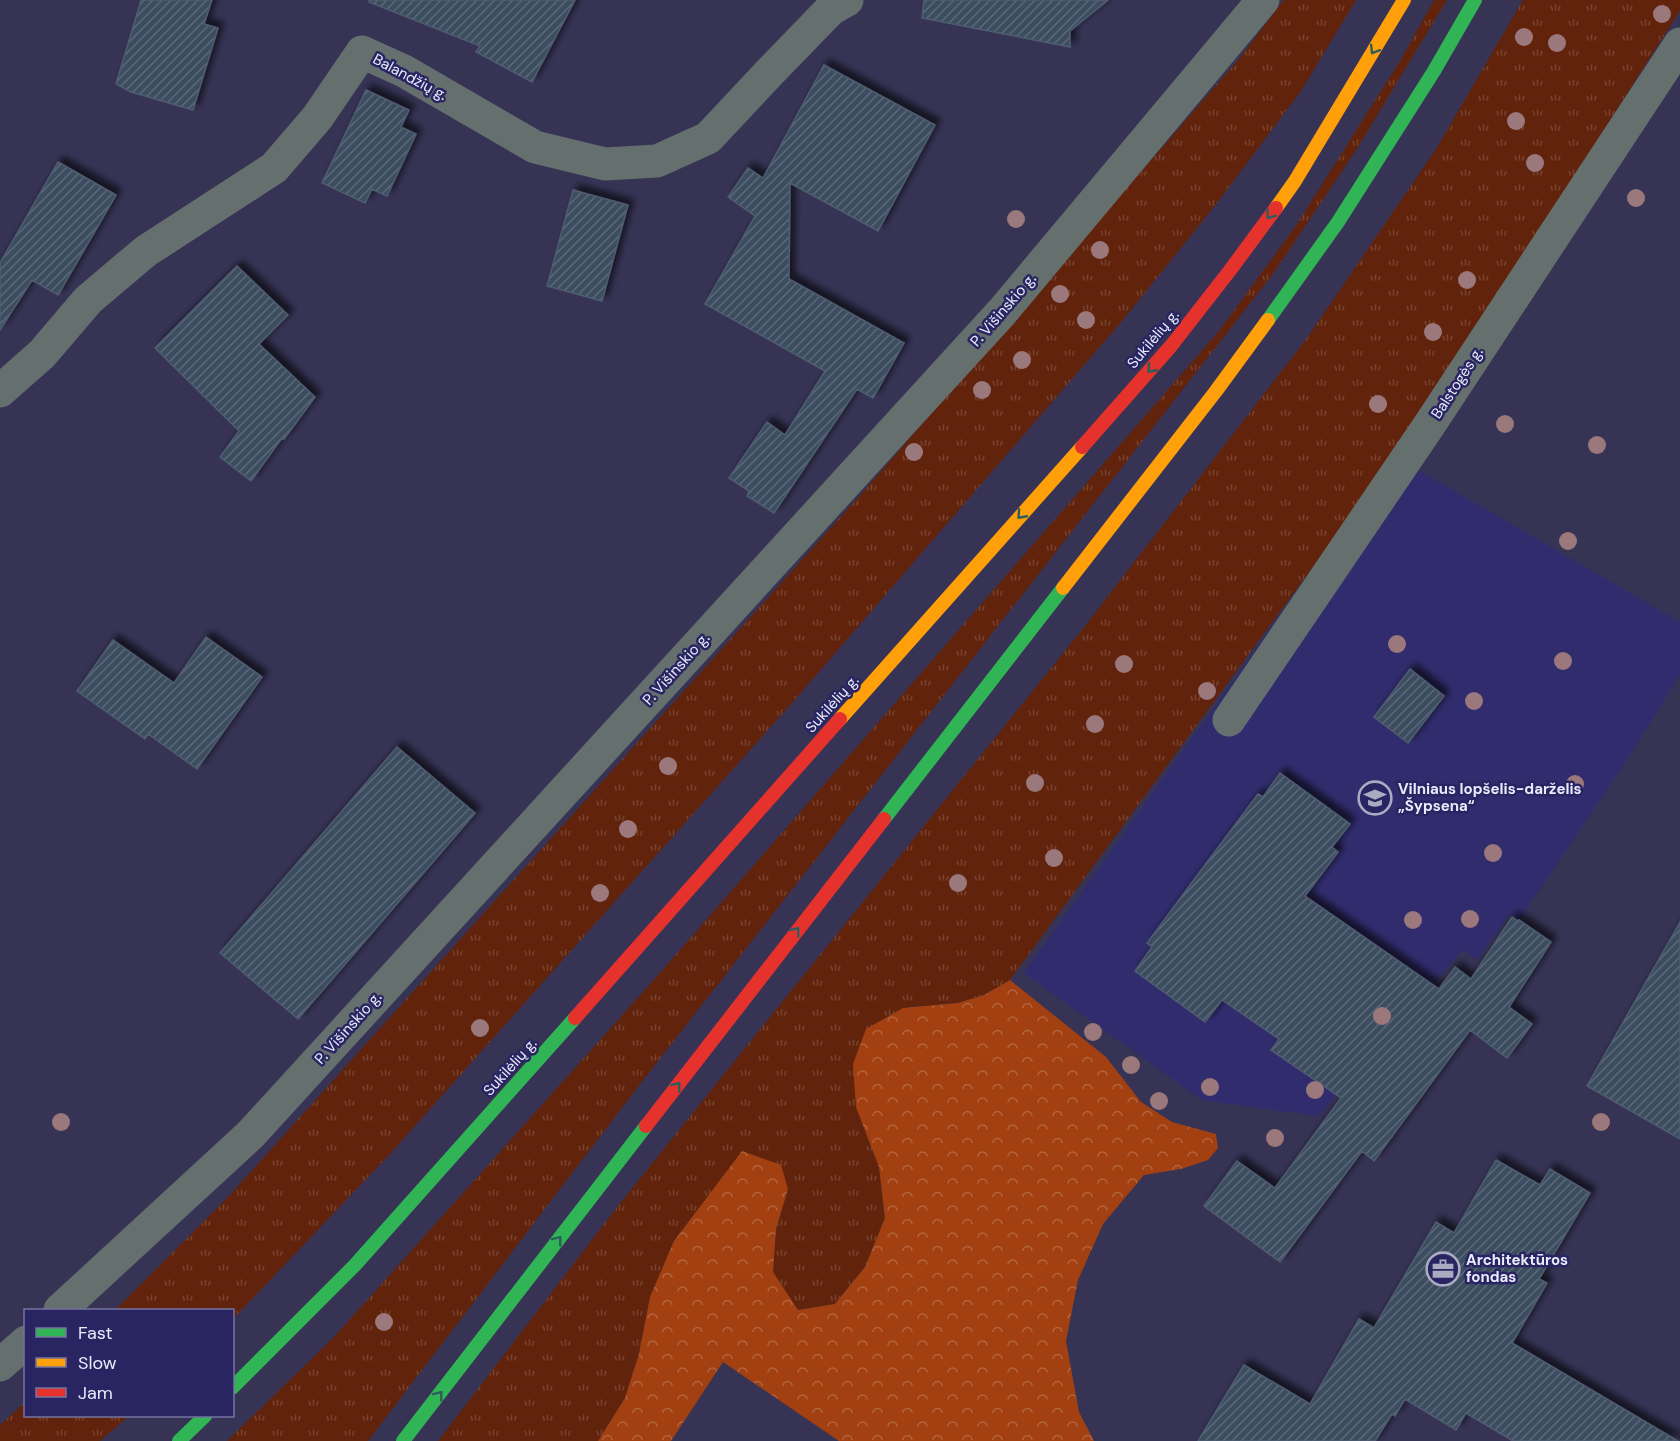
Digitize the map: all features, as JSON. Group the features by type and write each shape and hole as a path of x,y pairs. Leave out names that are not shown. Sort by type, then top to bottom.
{"main road":[{"name":"Sukilėlių g.","path":"234,1386 355,1265 1171,346 1295,181 1404,0"},
{"path":"404,1441 1216,391 1338,222 1434,71 1474,0"},
{"path":"179,1441 203,1417"}],"street":[{"name":"Balandžių g.","path":"0,391 42,354 88,300 146,251 274,168 317,118 362,52 404,71 535,147 605,164 657,161 708,138 831,9 847,0"},
{"name":"P. Višinskio g.","path":"62,1309 258,1126 1002,312 1263,0"},
{"name":"Balstogės g.","path":"1229,720 1437,414 1680,44"},
{"path":"0,1365 24,1344"}],"shaded area":[{"name":"Vilniaus lopšelis-darželis „Šypsena“","path":"1394,456 1680,622 1680,675 1621,769 1518,921 1509,915 1477,960 1463,950 1318,1116 1202,1100 1024,973"}],"green space":[{"path":"1284,0 1356,0 1301,91 1217,203 1123,320 792,703 389,1155 234,1318 234,1309 116,1309 228,1197 863,492 1238,60"},
{"path":"1434,0 1447,0 1355,152 1273,274 637,1088 368,1441 227,1441 335,1336 659,974 1219,331 1295,227 1400,61"},
{"path":"1523,0 1680,0 1680,11 1394,456 1010,980 984,995 958,1003 903,1008 856,1107 879,1167 885,1218 865,1267 835,1304 798,1310 773,1272 776,1229 788,1189 743,1151 674,1241 650,1297 639,1354 625,1398 598,1441 438,1441 617,1207 1081,631 1307,338 1436,149"},
{"path":"1010,980 1106,1057 1141,1102 1172,1122 1216,1134 1218,1148 1208,1160 1181,1169 1144,1175 1103,1224 1078,1280 1066,1341 1079,1412 1094,1441 839,1441 723,1362 671,1441 598,1441 625,1398 639,1354 650,1297 674,1241 742,1151 781,1165 788,1189 776,1229 773,1272 798,1310 835,1304 865,1267 885,1218 879,1167 856,1107 853,1064 866,1029 903,1008 958,1003 984,995"},
{"path":"24,1403 24,1417 128,1417 100,1441 0,1441 0,1425"}],"building":[{"path":"141,0 212,0 204,24 218,28 193,110 131,92 116,84"},
{"path":"369,0 575,0 532,82 476,52 480,46 369,2"},
{"path":"924,0 1108,0 1070,31 1070,47 922,18"},
{"path":"824,65 935,125 878,231 790,183 789,279 904,343 873,398 857,389 774,513 747,496 749,491 729,478 767,422 785,435 825,371 705,304 755,216 728,197 748,168 763,178"},
{"path":"366,90 409,110 401,127 416,134 387,196 372,189 365,203 322,183"},
{"path":"58,162 116,195 58,295 32,280 0,330 0,263"},
{"path":"573,190 628,205 602,301 547,286"},
{"path":"237,266 288,315 259,344 315,397 251,481 220,457 239,431 155,348"},
{"path":"206,637 262,677 197,769 148,734 145,739 77,691 113,640 174,683"},
{"path":"1410,669 1444,696 1408,743 1374,717"},
{"path":"397,747 475,813 298,1019 220,953"},
{"path":"1280,773 1350,824 1332,847 1338,852 1305,896 1439,989 1455,967 1471,979 1512,917 1551,942 1509,1007 1532,1024 1507,1058 1470,1030 1374,1161 1362,1151 1280,1262 1204,1206 1237,1161 1275,1188 1341,1098 1271,1050 1279,1039 1222,1000 1205,1022 1135,971 1152,947 1147,943 1258,794 1263,797"},
{"path":"1680,922 1680,1139 1587,1086"},
{"path":"1496,1160 1540,1185 1550,1169 1590,1193 1539,1279 1547,1283 1512,1343 1678,1441 1513,1441 1466,1413 1456,1430 1405,1399 1395,1416 1392,1414 1375,1441 1198,1441 1244,1365 1310,1404 1359,1319 1374,1328 1436,1222 1454,1233"}],"traffic: fast":[{"path":"1268,320 1338,222 1434,71 1475,0"},
{"path":"884,819 1063,588"},
{"path":"234,1386 355,1265 575,1018"},
{"path":"403,1441 646,1126"},
{"path":"179,1441 204,1417"}],"traffic: slow":[{"path":"1276,208 1295,181 1404,0"},
{"path":"1063,588 1216,391 1268,320"},
{"path":"840,719 1082,447"}],"traffic: jam":[{"path":"1082,447 1171,346 1276,208"},
{"path":"575,1018 840,719"},
{"path":"646,1126 884,819"}],"place":[{"name":"Vilniaus lopšelis-darželis „Šypsena“","path":"1375,798"},
{"name":"Architektūros fondas","path":"1443,1269"}]}
